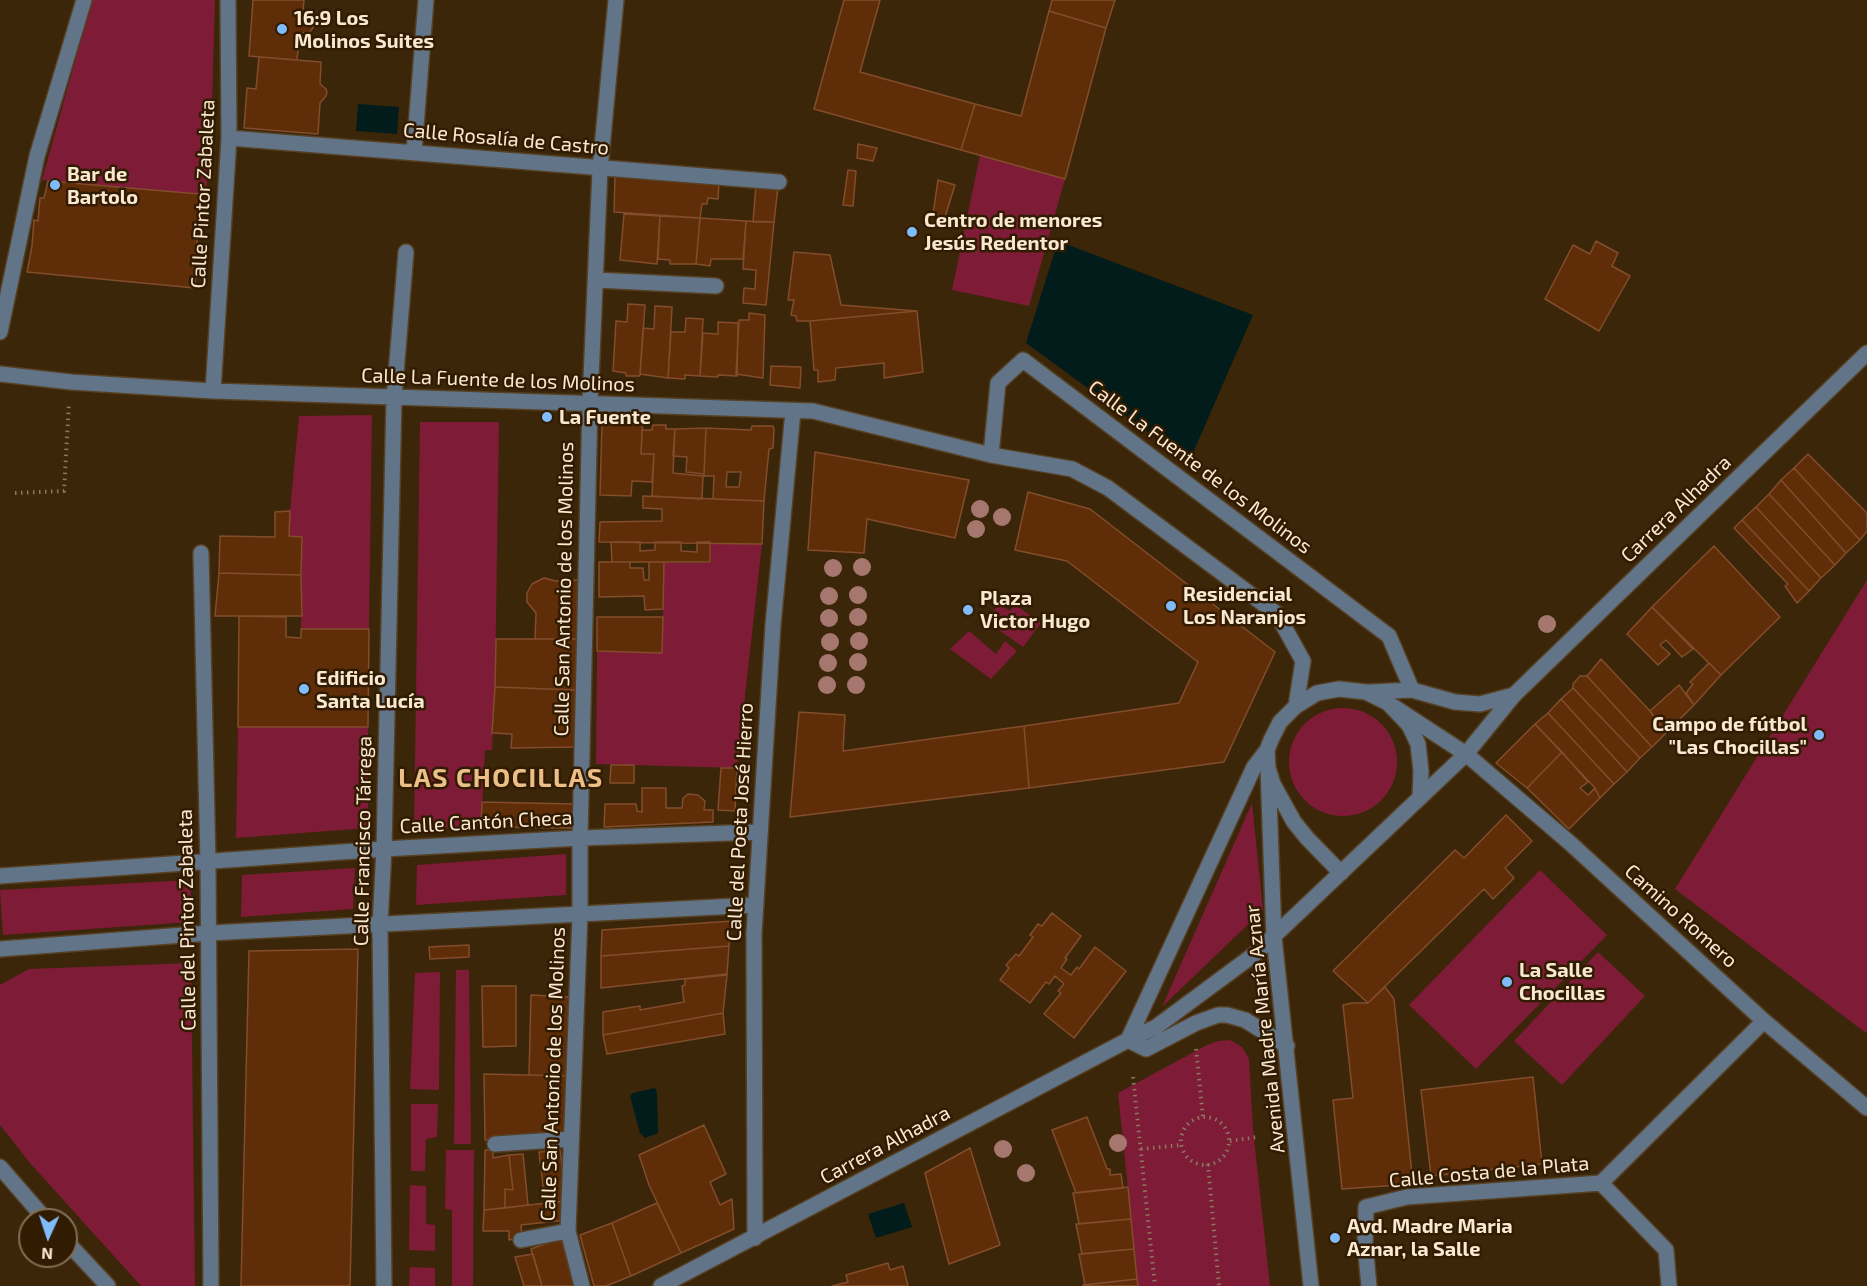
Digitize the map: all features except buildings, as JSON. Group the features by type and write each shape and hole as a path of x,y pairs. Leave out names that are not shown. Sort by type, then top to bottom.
{"street":[{"path":"0,332 37,156 84,0"},
{"name":"Calle Pintor Zabaleta","path":"213,391 229,138 228,0"},
{"path":"414,152 426,0"},
{"name":"Calle San Antonio de los Molinos","path":"582,1286 568,1231 580,914 590,403 600,169 616,0"},
{"name":"Calle Rosalía de Castro","path":"229,138 779,182"},
{"name":"Calle Francisco Tárrega","path":"384,1286 380,925 384,849 394,398 406,252"},
{"path":"596,280 716,286"},
{"name":"Carrera Alhadra","path":"661,1286 1156,1027 1274,937 1466,754 1514,695 1867,353"},
{"name":"Calle La Fuente de los Molinos","path":"991,454 998,383 1023,360 1389,636 1412,690"},
{"name":"Calle La Fuente de los Molinos","path":"0,374 71,382 213,391 813,411 991,454 1072,469 1108,488 1277,615 1303,661 1296,706"},
{"name":"Calle del Poeta José Hierro","path":"755,1238 756,905 759,832 773,625 793,411"},
{"name":"Calle del Pintor Zabaleta","path":"201,554 209,933 211,1286"},
{"name":"Carrera Alhadra","path":"1128,1040 1254,768 1267,750 1280,722 1296,706 1317,693 1339,689 1366,692 1412,690 1455,702 1480,704 1514,695"},
{"name":"Carrera Alhadra","path":"1366,692 1388,703 1409,724 1418,744 1421,771 1419,798"},
{"name":"Camino Romero","path":"1388,703 1466,754 1570,843 1764,1021 1867,1108"},
{"name":"Carrera Alhadra","path":"1267,750 1268,768 1273,784 1294,822 1341,873"},
{"name":"Avenida Madre María Aznar","path":"1268,768 1274,937 1311,1286"},
{"name":"Calle Cantón Checa","path":"0,876 384,849 580,838 759,832"},
{"path":"0,949 209,933 756,905"},
{"path":"1128,1040 1146,1049 1203,1020 1218,1015 1227,1015 1245,1020 1287,1046"},
{"name":"Calle Costa de la Plata","path":"1369,1286 1365,1244 1366,1207 1407,1197 1601,1183 1764,1021"},
{"path":"495,1144 571,1139"},
{"path":"0,1167 36,1208"},
{"path":"1601,1183 1666,1250 1669,1286"},
{"path":"521,1240 568,1231"},
{"path":"78,1254 108,1286"}],"path":[{"path":"15,493 64,491 71,382"},
{"path":"1194,1045 1197,1051 1203,1117"},
{"path":"1132,1077 1155,1286"},
{"path":"1203,1117 1219,1121 1228,1133 1230,1141 1225,1155 1219,1161 1208,1164 1194,1162 1188,1157 1182,1145 1182,1134 1185,1127 1190,1122 1203,1117"},
{"path":"1230,1141 1257,1137"},
{"path":"1141,1149 1182,1145"},
{"path":"1208,1164 1219,1286"}],"shaded area":[{"path":"92,0 215,0 211,138 206,195 42,180"},
{"path":"980,155 1065,179 1029,306 952,290"},
{"path":"372,415 369,629 301,629 302,537 289,536 299,416"},
{"path":"420,422 499,422 495,687 492,750 485,750 481,827 414,828"},
{"path":"710,542 762,544 737,768 596,764 597,651 662,653 664,563 711,563"},
{"name":"Campo de fútbol \"Las Chocillas\"","path":"1867,580 1867,1031 1866,1033 1675,889"},
{"path":"999,604 1010,611 1014,604 1041,623 1023,647 986,621"},
{"path":"969,631 996,654 1005,641 1017,651 991,679 950,649"},
{"path":"1343,708 1364,712 1381,724 1393,741 1397,762 1393,783 1381,800 1364,812 1343,816 1322,812 1305,800 1293,783 1289,762 1293,741 1305,724 1322,712"},
{"path":"238,727 368,727 368,828 236,838"},
{"path":"1252,803 1263,910 1162,1007"},
{"path":"566,854 566,895 416,905 417,865"},
{"path":"355,868 353,909 241,917 242,875"},
{"path":"1540,870 1607,935 1476,1069 1409,1005"},
{"path":"191,880 191,922 3,935 0,890"},
{"path":"1598,952 1645,996 1562,1085 1514,1041"},
{"path":"191,963 195,1286 141,1286 78,1216 78,1208 71,1208 0,1125 0,985 29,969"},
{"path":"456,970 469,970 471,1144 454,1144"},
{"path":"440,972 439,1090 410,1089 415,973"},
{"path":"1230,1040 1242,1047 1249,1059 1253,1129 1270,1286 1138,1286 1118,1093 1207,1045"},
{"path":"411,1104 438,1104 437,1137 426,1139 425,1171 411,1171"},
{"path":"446,1150 474,1150 473,1286 452,1286 452,1210 445,1209"},
{"path":"410,1185 426,1186 426,1224 435,1225 435,1251 409,1250"},
{"path":"410,1267 435,1268 435,1286 409,1286"}],"water":[{"path":"358,104 399,107 397,134 356,131"},
{"path":"1058,241 1253,315 1189,462 1026,343"},
{"path":"655,1088 658,1133 645,1138 640,1133 630,1096 633,1093"},
{"path":"904,1203 912,1227 876,1238 868,1214"}],"place":[{"name":"16:9 Los Molinos Suites","path":"282,29"},
{"name":"Bar de Bartolo","path":"55,185"},
{"name":"Centro de menores Jesús Redentor","path":"912,232"},
{"name":"La Fuente","path":"547,417"},
{"name":"Residencial Los Naranjos","path":"1171,606"},
{"name":"Plaza Victor Hugo","path":"968,610"},
{"name":"Edificio Santa Lucía","path":"304,689"},
{"name":"Campo de fútbol \"Las Chocillas\"","path":"1819,735"},
{"name":"La Salle Chocillas","path":"1507,982"},
{"name":"Avd. Madre Maria Aznar, la Salle","path":"1335,1238"}],"district":[{"name":"LAS CHOCILLAS","path":"501,778"}]}
